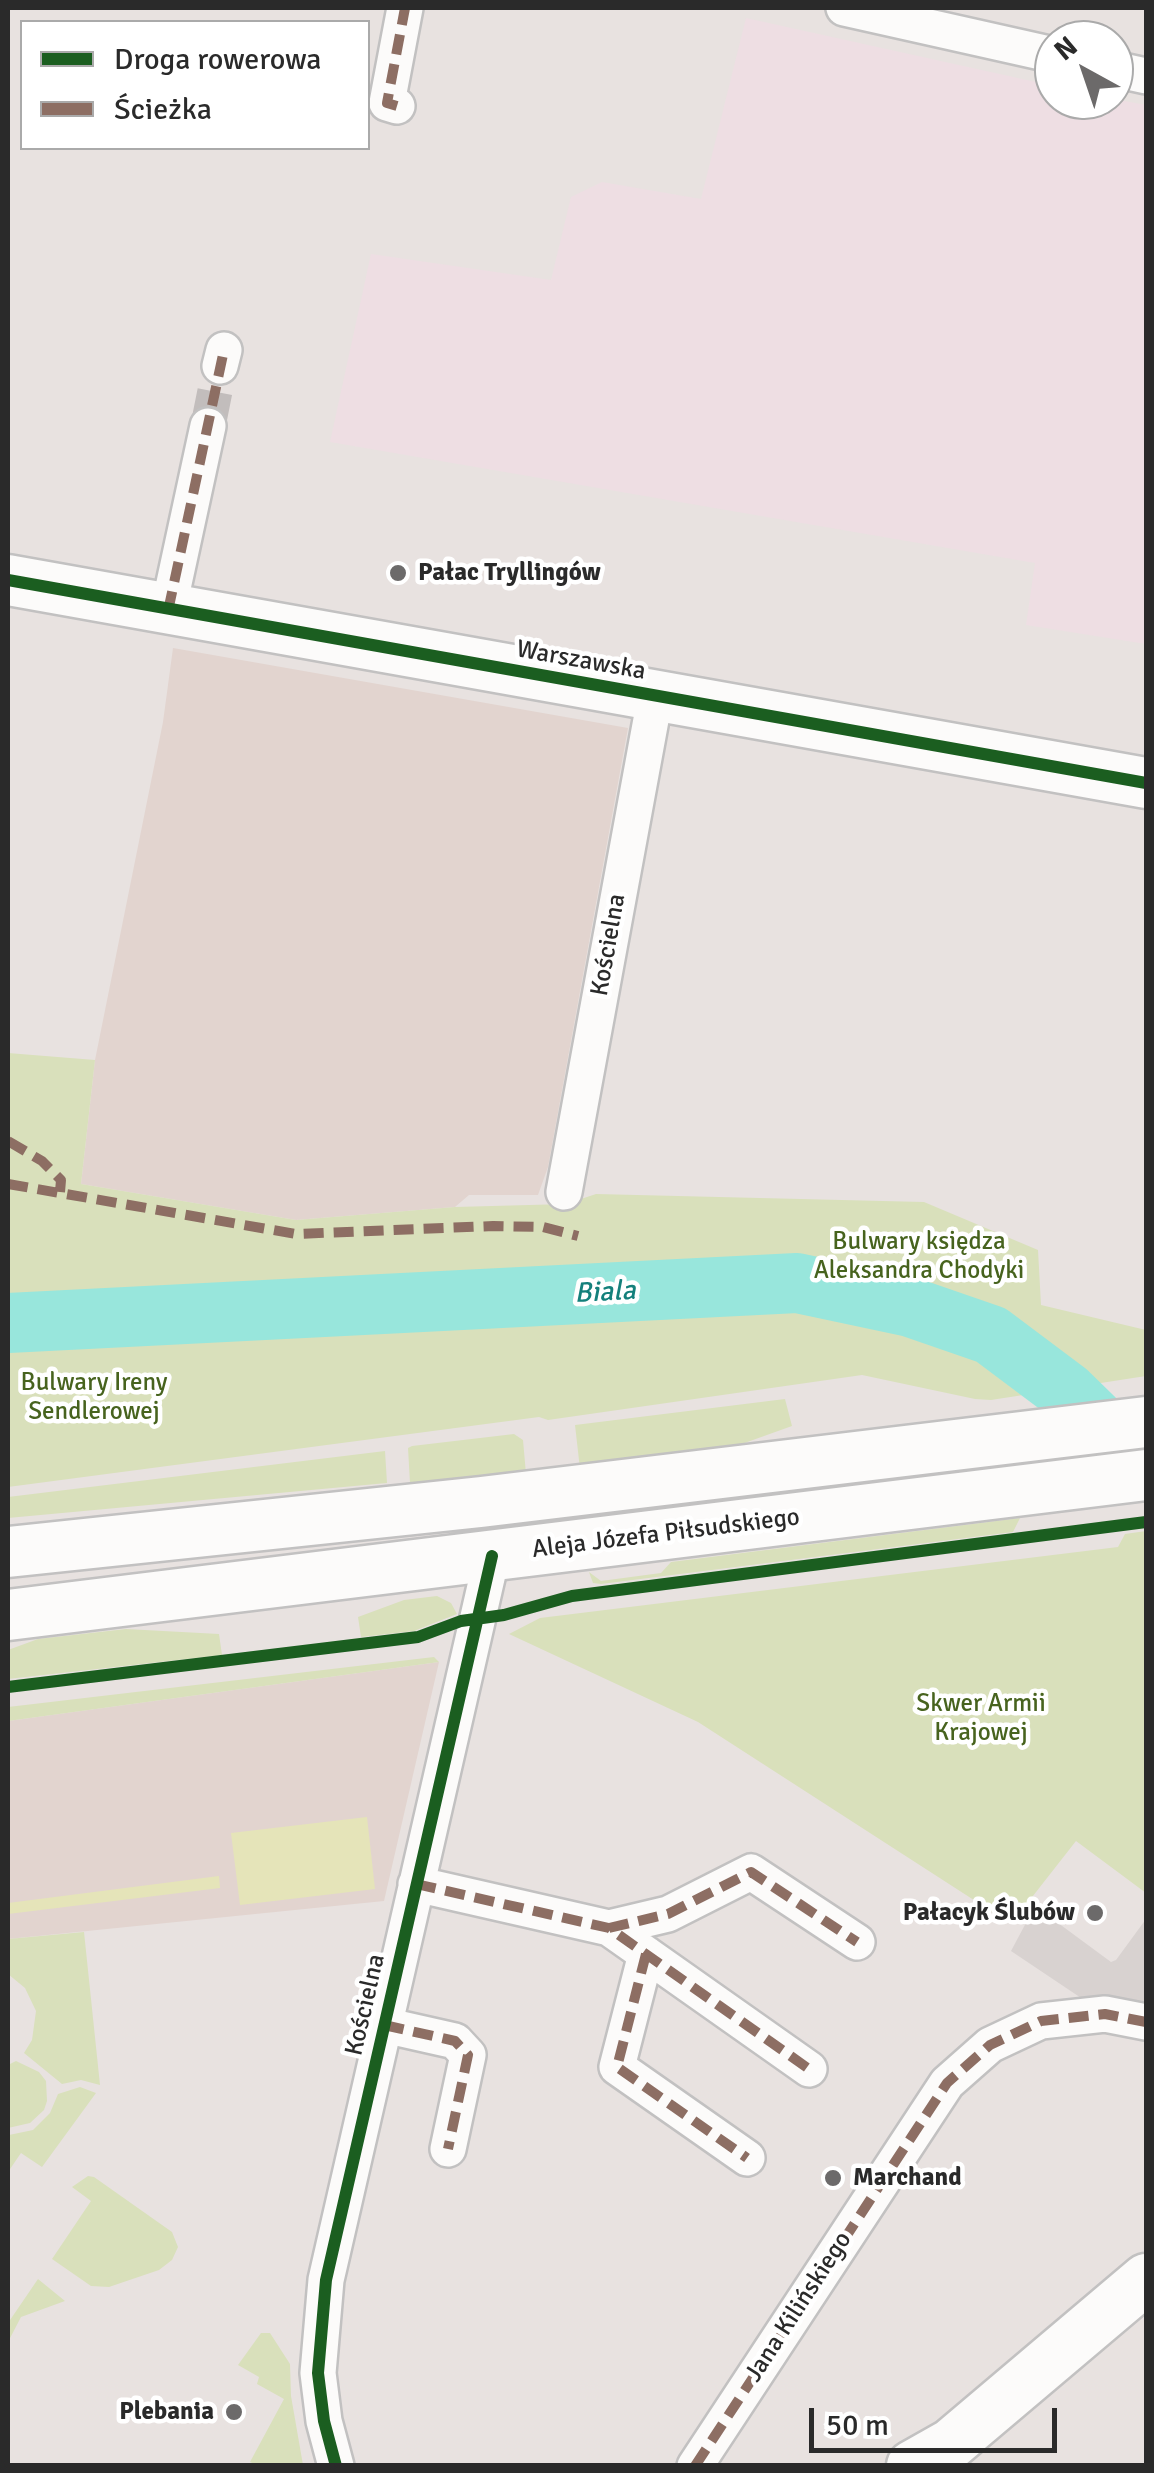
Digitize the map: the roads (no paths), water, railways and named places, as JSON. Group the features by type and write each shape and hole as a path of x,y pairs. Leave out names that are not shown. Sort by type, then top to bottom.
{"main road":[{"name":"Warszawska","path":"8,580 1146,783"},
{"path":"8,1552 464,1504 1146,1422"},
{"name":"Aleja Józefa Piłsudskiego","path":"8,1616 1146,1475"},
{"path":"933,2458 1146,2279"}],"street":[{"path":"397,106 387,103 405,8"},
{"path":"844,8 901,14 1034,50"},
{"path":"168,610 208,426"},
{"name":"Kościelna","path":"564,1192 655,698"},
{"name":"Kościelna","path":"336,2466 320,2396 320,2337 326,2280 492,1556"},
{"path":"608,1928 668,1914 751,1872 857,1942"},
{"path":"416,1884 608,1928 808,2069"},
{"path":"646,1954 617,2067 747,2158"},
{"name":"Jana Kilińskiego","path":"696,2466 947,2083 990,2045 1041,2020 1105,2014 1146,2022"},
{"path":"384,2025 455,2042 468,2055 448,2149"}],"waterway":[{"name":"Biala","path":"8,1323 797,1283 910,1307 991,1335 1067,1392 1146,1469"}],"tunnel":[{"path":"208,426 220,366"}],"place":[{"name":"Pałac Tryllingów","path":"398,573"},
{"name":"Pałacyk Ślubów","path":"1095,1913"},
{"name":"Marchand","path":"833,2178"},
{"name":"Plebania","path":"234,2412"}],"park label":[{"name":"Bulwary księdza Aleksandra Chodyki","path":"919,1256"},
{"name":"Bulwary Ireny Sendlerowej","path":"94,1398"},
{"name":"Skwer Armii Krajowej","path":"981,1718"}]}
